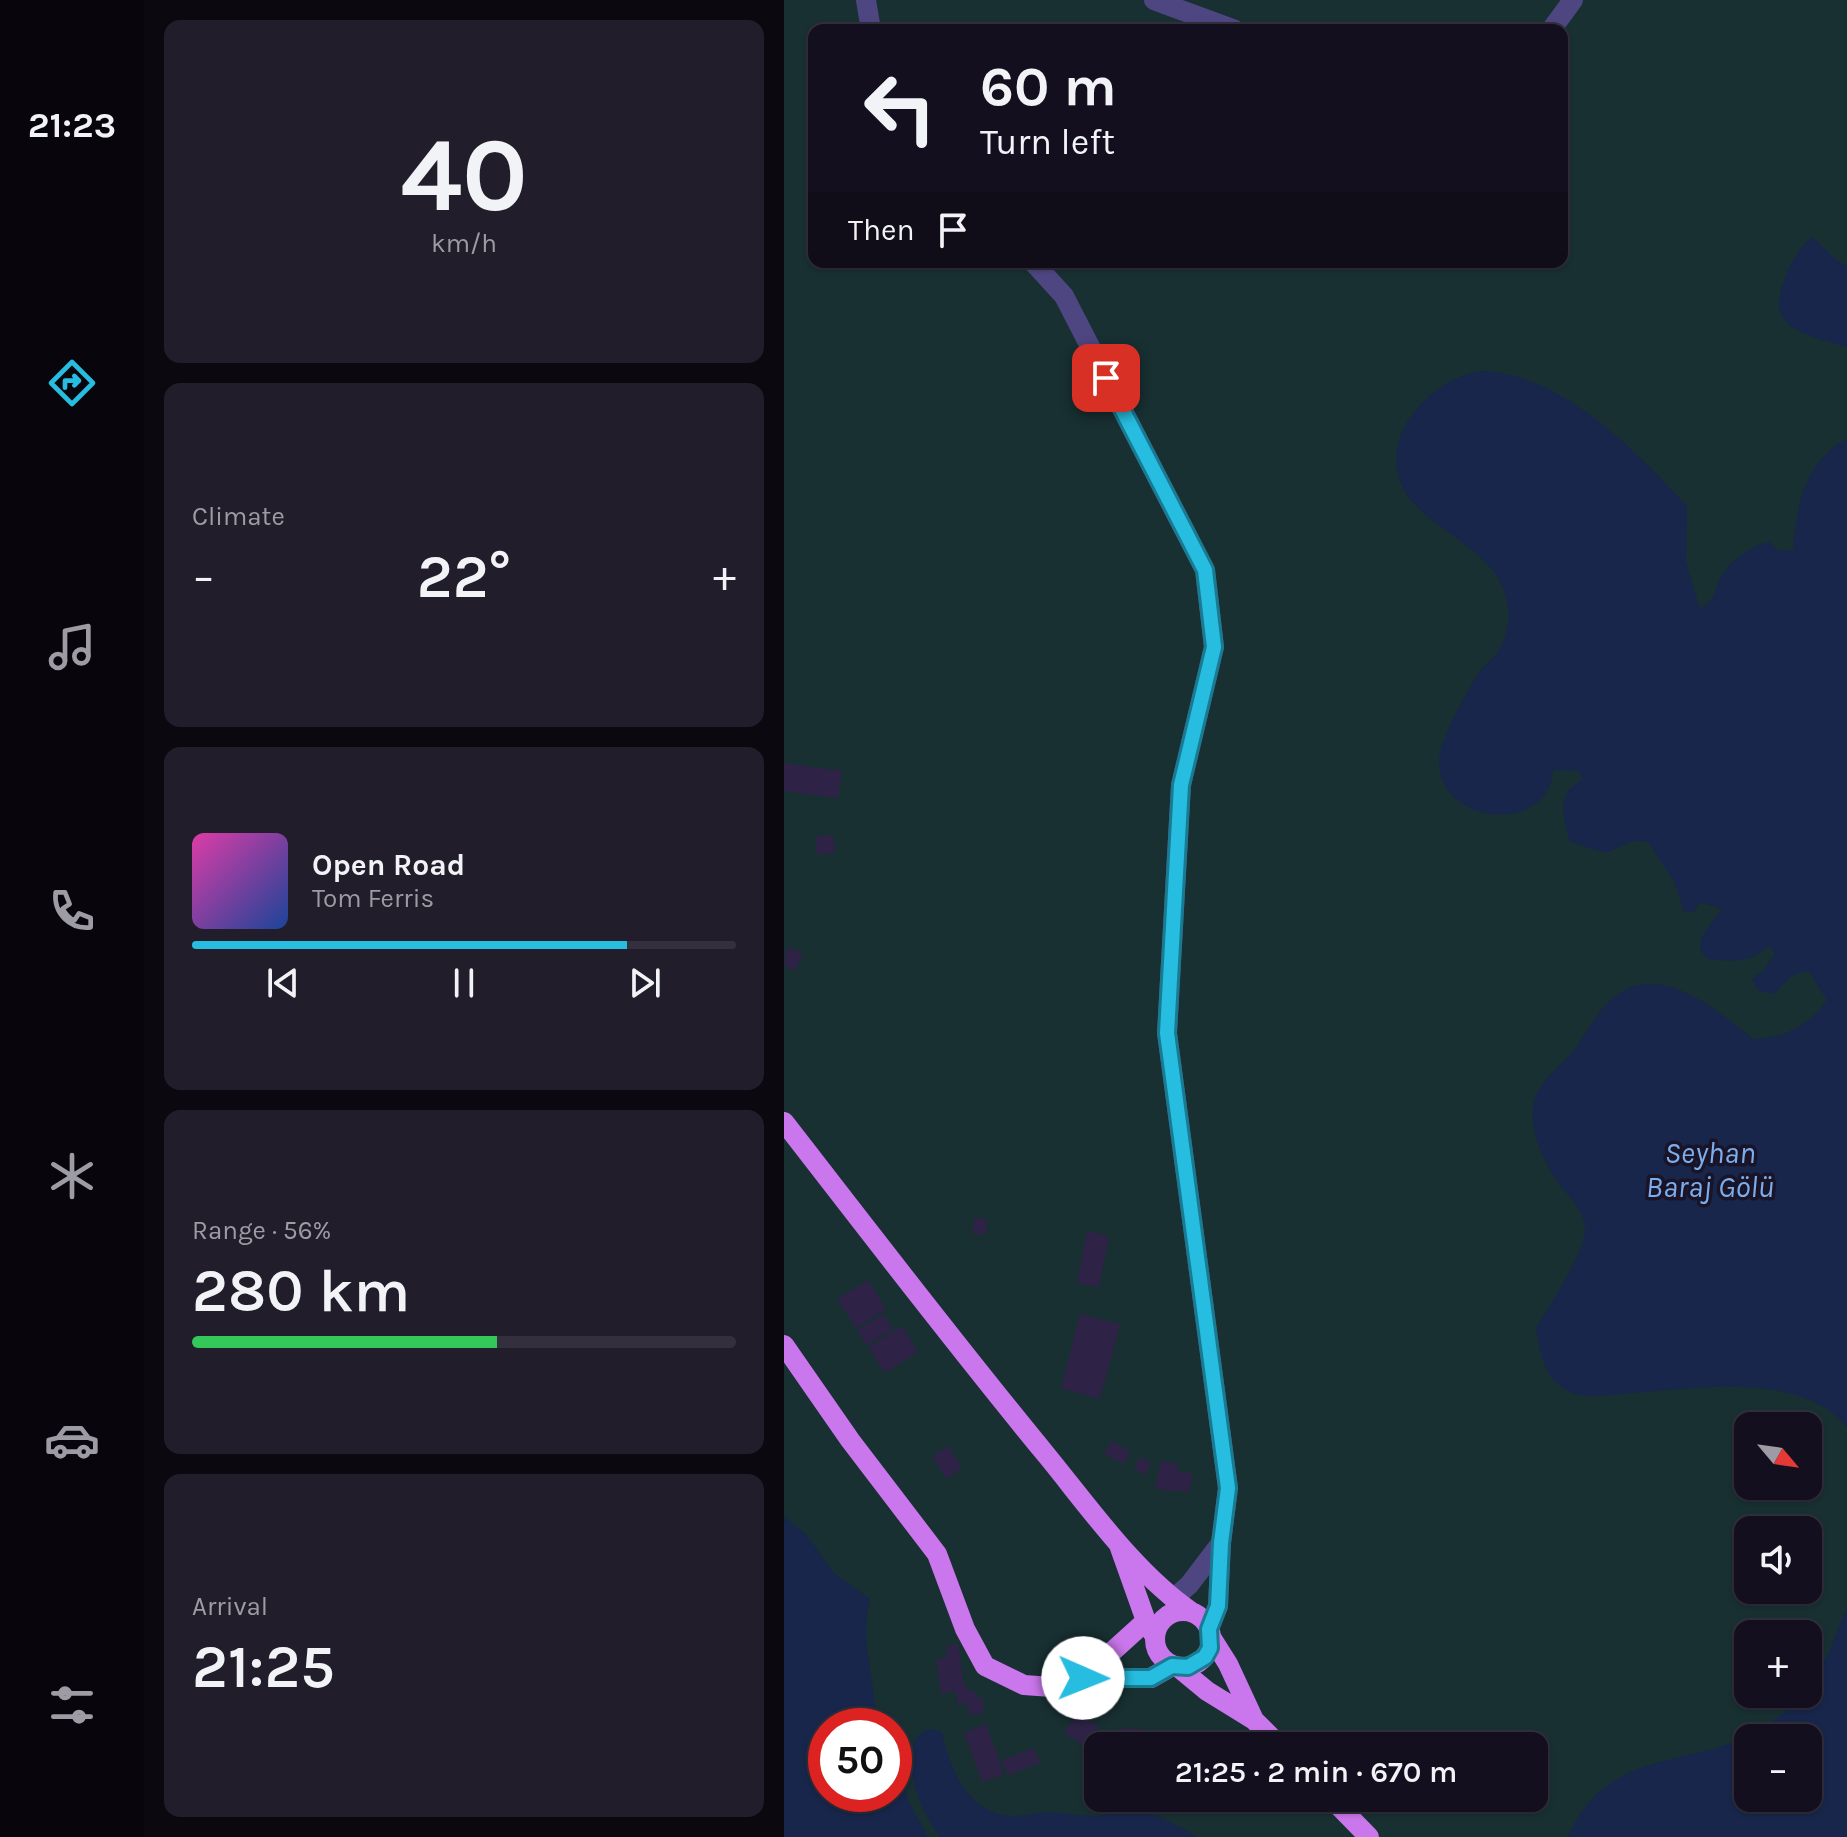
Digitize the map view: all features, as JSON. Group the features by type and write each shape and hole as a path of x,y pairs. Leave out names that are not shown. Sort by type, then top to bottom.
{"main road":[{"path":"784,1122 1007,1408 1118,1544 1173,1599 1193,1613 1210,1633 1254,1720"},
{"path":"784,1345 850,1440 937,1554 965,1629 985,1666 1024,1685 1052,1687 1083,1678 1151,1678 1175,1666 1188,1667 1205,1657 1210,1633"},
{"path":"1118,1544 1158,1653 1207,1691 1254,1720 1266,1732"},
{"path":"1083,1678 1158,1625 1164,1617 1173,1612 1193,1613"},
{"path":"1345,1812 1369,1837"}],"street":[{"path":"866,0 870,24"},
{"path":"1154,0 1219,24"},
{"path":"1555,24 1573,0"},
{"path":"1038,268 1064,296 1205,570 1214,647 1181,785 1167,1033 1228,1488 1218,1606 1210,1633"},
{"path":"1173,1599 1189,1585 1221,1543"}],"green space":[{"path":"784,0 1847,0 1847,1837 784,1837"}],"water":[{"path":"1813,237 1847,267 1847,348 1796,330 1786,323 1781,313 1779,301 1788,270"},
{"name":"Seyhan Baraj Gölü","path":"1481,371 1511,375 1540,385 1568,400 1621,440 1687,506 1686,562 1700,609 1712,599 1729,566 1748,550 1770,542 1778,550 1793,550 1805,486 1821,459 1847,439 1847,1428 1827,1409 1802,1397 1774,1390 1710,1387 1600,1396 1577,1394 1556,1383 1544,1361 1536,1328 1579,1252 1585,1230 1582,1215 1551,1172 1536,1137 1533,1110 1544,1082 1573,1051 1605,1006 1623,991 1642,985 1662,985 1701,1000 1753,1039 1795,1029 1812,1017 1827,1000 1809,972 1792,976 1772,994 1758,990 1752,979 1764,970 1775,954 1769,946 1755,956 1740,960 1708,959 1702,953 1701,940 1722,909 1699,902 1696,910 1689,913 1684,911 1674,881 1648,842 1632,841 1606,853 1570,842 1564,804 1568,791 1582,779 1579,771 1553,770 1547,791 1534,805 1516,813 1476,811 1458,801 1445,786 1439,766 1443,744 1473,681 1503,641 1508,619 1506,597 1497,576 1482,559 1412,501 1401,483 1396,454 1405,425 1426,399 1451,381"},
{"path":"784,1517 805,1533 834,1573 870,1599 867,1644 875,1708 808,1708 808,1812 912,1812 912,1807 928,1837 784,1837"},
{"path":"1847,1607 1847,1837 1568,1837 1582,1812 1598,1793 1617,1779 1659,1762 1734,1742 1734,1812 1822,1812 1822,1724 1768,1724 1789,1708 1822,1708 1822,1665"},
{"path":"927,1729 942,1732 950,1760 963,1786 983,1807 996,1813 1016,1816 1048,1812 1096,1816 1141,1812 1166,1820 1196,1837 940,1837 926,1815 916,1790 912,1770 915,1739"}],"building":[{"path":"784,763 842,771 838,798 784,791"},
{"path":"833,835 835,852 817,855 815,837"},
{"path":"787,947 803,953 795,971 784,966"},
{"path":"974,1218 987,1219 986,1234 973,1234"},
{"path":"1087,1231 1109,1236 1099,1287 1077,1283"},
{"path":"868,1280 886,1309 856,1328 837,1299"},
{"path":"883,1314 893,1329 866,1345 857,1330"},
{"path":"1080,1314 1120,1324 1100,1399 1061,1388"},
{"path":"902,1326 918,1352 885,1373 868,1347"},
{"path":"1111,1441 1130,1451 1124,1464 1104,1454"},
{"path":"948,1446 962,1468 946,1479 932,1456"},
{"path":"1140,1457 1151,1463 1145,1475 1134,1469"},
{"path":"1161,1461 1178,1464 1177,1471 1193,1474 1189,1492 1155,1489"},
{"path":"958,1644 964,1686 967,1685 969,1692 976,1691 977,1698 982,1697 984,1713 969,1715 967,1704 958,1705 956,1691 941,1694 936,1659 947,1657 946,1646"},
{"path":"1078,1713 1099,1727 1096,1732 1084,1732 1084,1746 1064,1732"},
{"path":"986,1724 1004,1774 982,1782 964,1733"},
{"path":"1123,1727 1165,1732 1122,1732"},
{"path":"1034,1748 1040,1763 1008,1775 1002,1760"}],"route":[{"path":"1083,1678 1151,1678 1172,1666 1188,1667 1205,1657 1210,1648 1209,1629 1218,1606 1228,1488 1167,1033 1181,785 1214,647 1205,570 1106,378"}]}
